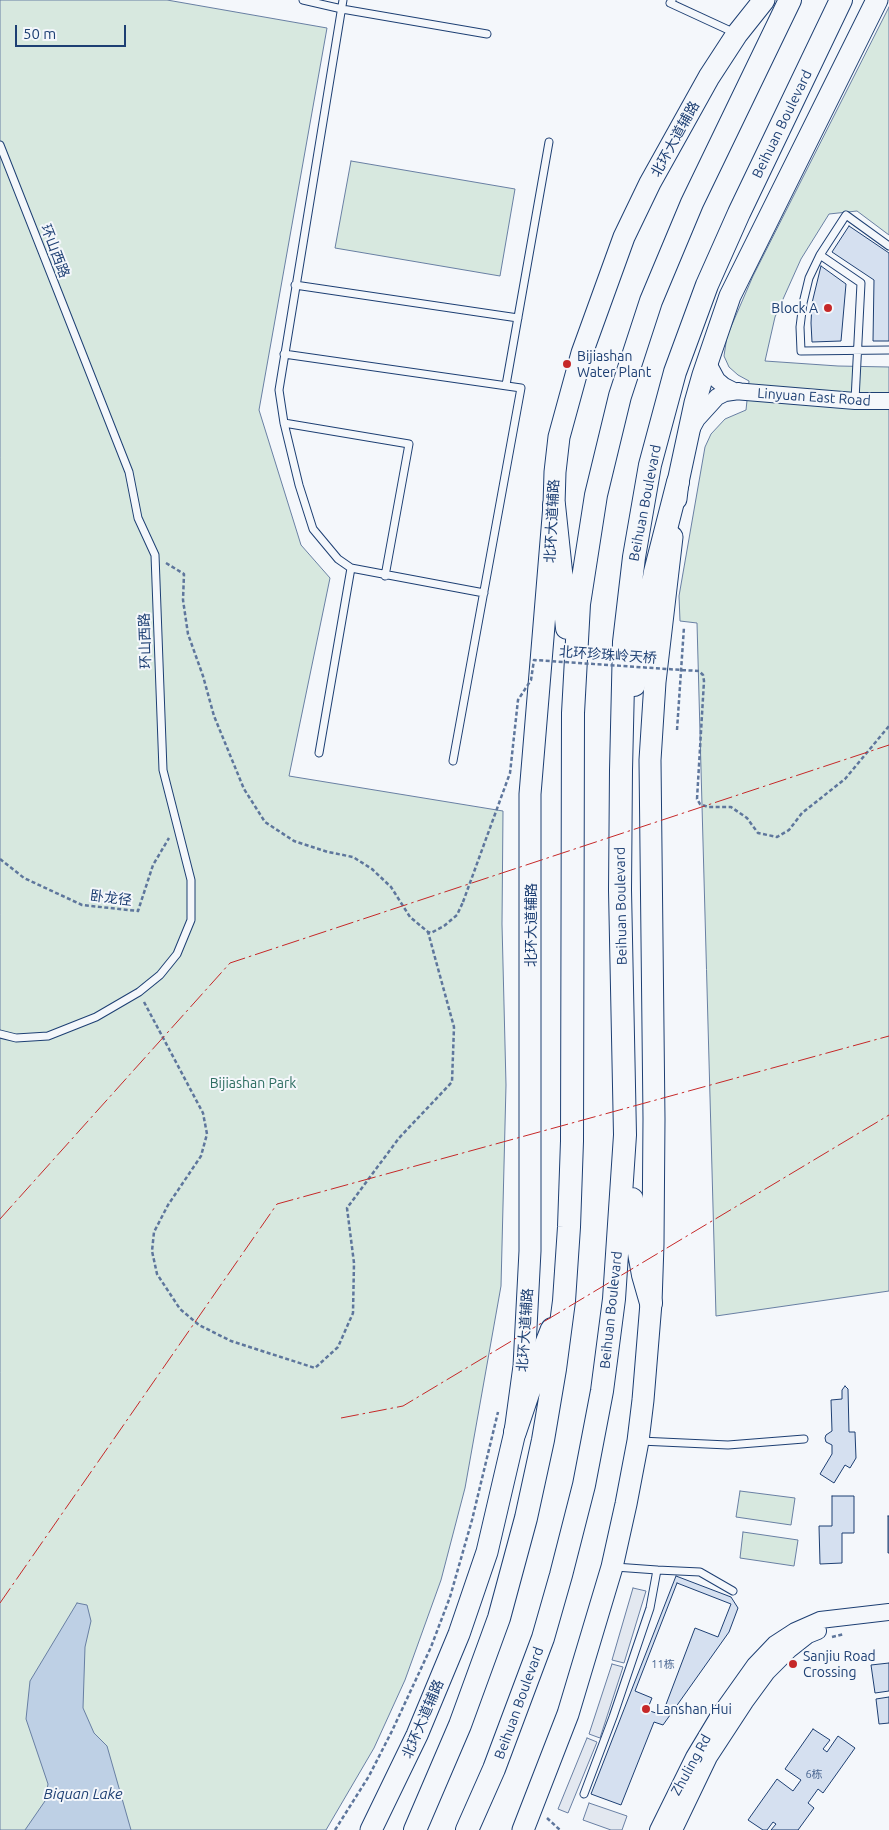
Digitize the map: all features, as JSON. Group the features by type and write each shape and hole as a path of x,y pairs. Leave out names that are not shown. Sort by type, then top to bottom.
{"highway":[{"path":"414,1830 460,1726 499,1618 526,1518 544,1440 564,1301 572,1141 573,713 579,604 596,495 620,396 651,301 692,203 790,0"},
{"name":"Beihuan Boulevard","path":"467,1830 494,1769 543,1638 584,1485 602,1391 614,1299 625,1135 620,890 624,642 634,557 650,465 689,331 707,285 739,213 841,0"},
{"path":"621,770 630,708 655,572 678,482"},
{"path":"554,505 563,578 573,713"},
{"path":"625,1135 636,1236 643,1275 651,1303"},
{"path":"514,1432 537,1367 564,1301"}],"main road":[{"name":"北环大道辅路","path":"371,1830 392,1790 459,1634 487,1552 514,1432 524,1366 530,1252 530,794 554,505 554,472 559,437 582,353 624,237 650,183 681,127 737,34 764,0"},
{"path":"523,1830 568,1714 612,1567 638,1441 651,1303 654,1119 650,760 655,682 678,482 695,402 722,317 747,259 877,0"},
{"path":"722,317 732,245 739,213"},
{"path":"359,1830 392,1790"}],"street":[{"path":"709,356 709,362 717,380 728,388 739,392"},
{"path":"687,438 697,419 710,403 725,393 739,392"},
{"name":"Linyuan East Road","path":"739,392 855,401 889,401"},
{"name":"Zhuling Rd","path":"674,1830 709,1757 767,1672 789,1650 808,1635 889,1612"},
{"name":"Zhuling Rd","path":"658,1830 694,1757 718,1717 755,1665 775,1644 795,1631 820,1620 847,1625"}],"lane":[{"path":"303,0 342,10 487,34"},
{"path":"343,0 284,354 279,390 284,423 299,485 313,529 338,560 351,568 385,576 484,593"},
{"path":"672,0 670,3 737,34"},
{"name":"北环大道辅路","path":"737,34 753,0"},
{"path":"506,385 549,142"},
{"name":"环山西路","path":"0,145 129,472 138,518 155,555 163,770 191,880 191,920 177,954 160,975 139,992 96,1017 48,1036 16,1038 0,1034"},
{"path":"889,246 846,215 820,255 809,278 801,315 801,350 889,350"},
{"path":"820,255 861,283 855,401"},
{"path":"295,285 518,318"},
{"path":"284,354 521,388 453,761"},
{"path":"284,423 409,444 385,576"},
{"path":"319,753 351,568"},
{"path":"638,1441 728,1445 804,1439"},
{"path":"612,1567 700,1572 733,1590"},
{"path":"584,1794 613,1717 650,1608 657,1570"}],"path":[{"path":"139,992 203,1113 207,1134 202,1156 168,1205 154,1232 152,1251 157,1274 180,1309 199,1325 231,1341 314,1368 338,1347 352,1313 354,1263 347,1208 399,1138 452,1082 454,1027 428,932 410,917 391,886 372,869 353,858 294,841 265,822 244,789 214,716 203,676 188,634 183,600 184,574 155,555"},
{"path":"677,730 684,627"},
{"name":"北环珍珠岭天桥","path":"428,932 431,933 444,926 457,915 463,902 510,773 518,700 531,680 534,660 699,671 704,681 697,799 700,804 708,807 731,806 747,818 758,833 777,837 789,830 802,813 845,779 889,726"},
{"path":"667,678 668,661"},
{"name":"卧龙径","path":"0,858 24,878 82,905 138,912 152,865 177,826"},
{"path":"334,1830 368,1776 392,1731 431,1646 450,1597 472,1520 491,1448 500,1404"},
{"path":"826,1639 847,1625"},
{"path":"547,1818 560,1830"}],"green space":[{"name":"Bijiashan Park","path":"0,0 167,0 327,28 259,410 301,545 330,578 289,776 503,811 502,924 506,1085 501,1286 465,1488 441,1580 405,1680 374,1748 326,1830 0,1830"},
{"path":"889,7 889,235 857,211 829,214 801,259 775,317 765,361 889,367 889,1291 716,1316 697,623 680,621 679,596 705,447 711,434 725,419 746,410 749,381 729,367 724,356 727,336 753,276"},
{"path":"351,161 515,189 500,276 335,248"},
{"path":"740,1491 795,1498 791,1525 736,1517"},
{"path":"743,1532 798,1540 794,1566 740,1558"}],"shaded area":[{"path":"633,1588 646,1591 624,1663 612,1660"},
{"path":"612,1664 623,1667 600,1738 589,1734"},
{"path":"587,1738 597,1742 568,1813 558,1809"},
{"path":"589,1803 627,1816 622,1830 611,1830 583,1820"}],"water":[{"name":"Biquan Lake","path":"77,1603 87,1605 91,1621 85,1647 83,1708 94,1733 107,1746 131,1830 25,1830 45,1801 48,1784 26,1719 30,1681"}],"building":[{"path":"849,226 889,253 889,341 873,341 874,280 832,252"},
{"name":"Block A","path":"821,266 846,284 841,341 812,342 812,303"},
{"path":"845,1386 848,1389 849,1432 855,1432 856,1458 850,1468 845,1465 834,1483 820,1474 832,1454 832,1445 826,1442 825,1438 832,1431 831,1400 842,1399 842,1390"},
{"path":"832,1496 854,1496 854,1533 842,1533 842,1563 820,1564 819,1526 832,1526"},
{"path":"889,1516 889,1553 888,1553"},
{"path":"676,1576 731,1597 738,1608 729,1632 663,1725 654,1722 621,1805 591,1794"},
{"path":"677,1583 731,1604 718,1637 695,1628 662,1715 647,1710 652,1698 635,1691"},
{"path":"889,1663 889,1691 875,1693 871,1665"},
{"path":"889,1697 889,1723 879,1724 876,1699"},
{"path":"813,1729 830,1740 823,1749 827,1752 838,1736 855,1748 823,1793 818,1789 808,1803 814,1808 798,1830 771,1830 776,1824 773,1822 767,1830 763,1830 748,1820 777,1779 793,1791 801,1780 785,1769"}],"power":[{"path":"0,1219 230,963 889,745"},
{"path":"0,1603 277,1204 889,1036"},
{"path":"341,1418 403,1406 889,1115"}],"place":[{"name":"Block A","path":"828,308"},
{"name":"Bijiashan Water Plant","path":"567,364"},
{"name":"Sanjiu Road Crossing","path":"793,1664"},
{"name":"Lanshan Hui","path":"646,1709"}]}
